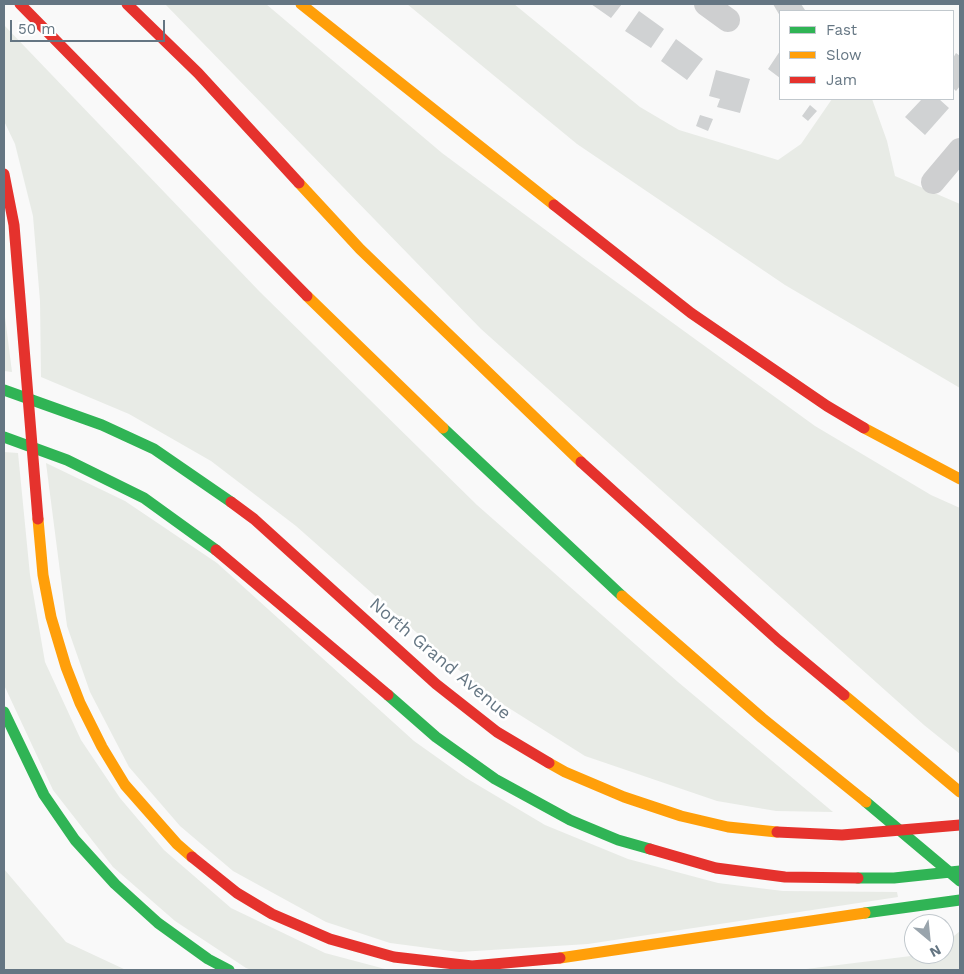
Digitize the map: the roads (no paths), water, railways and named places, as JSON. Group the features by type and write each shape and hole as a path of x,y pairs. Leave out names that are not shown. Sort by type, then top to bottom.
{"main road":[{"path":"20,4 151,140 376,365 647,619 762,718 819,762 960,882"},
{"path":"127,4 198,73 360,248 559,442 778,640 960,792"},
{"path":"301,4 692,312 827,406 904,451 960,479"},
{"path":"4,174 14,225 43,575 51,617 66,667 80,703 102,748 126,785 176,844 204,868 251,901 301,928 330,939 394,957 472,966 556,959 786,923 960,900"},
{"name":"North Grand Avenue","path":"4,390 102,425 154,449 186,470 254,519 436,684 490,726 565,772 624,797 681,816 728,827 782,833 842,835 960,825"},
{"path":"4,437 67,460 144,498 234,563 436,737 495,779 570,820 618,840 716,868 785,877 894,878 960,871"},
{"path":"4,712 44,795 75,840 115,884 158,923 208,959 229,970"}],"street":[{"path":"706,4 728,20"},
{"path":"932,182 960,150"}]}
